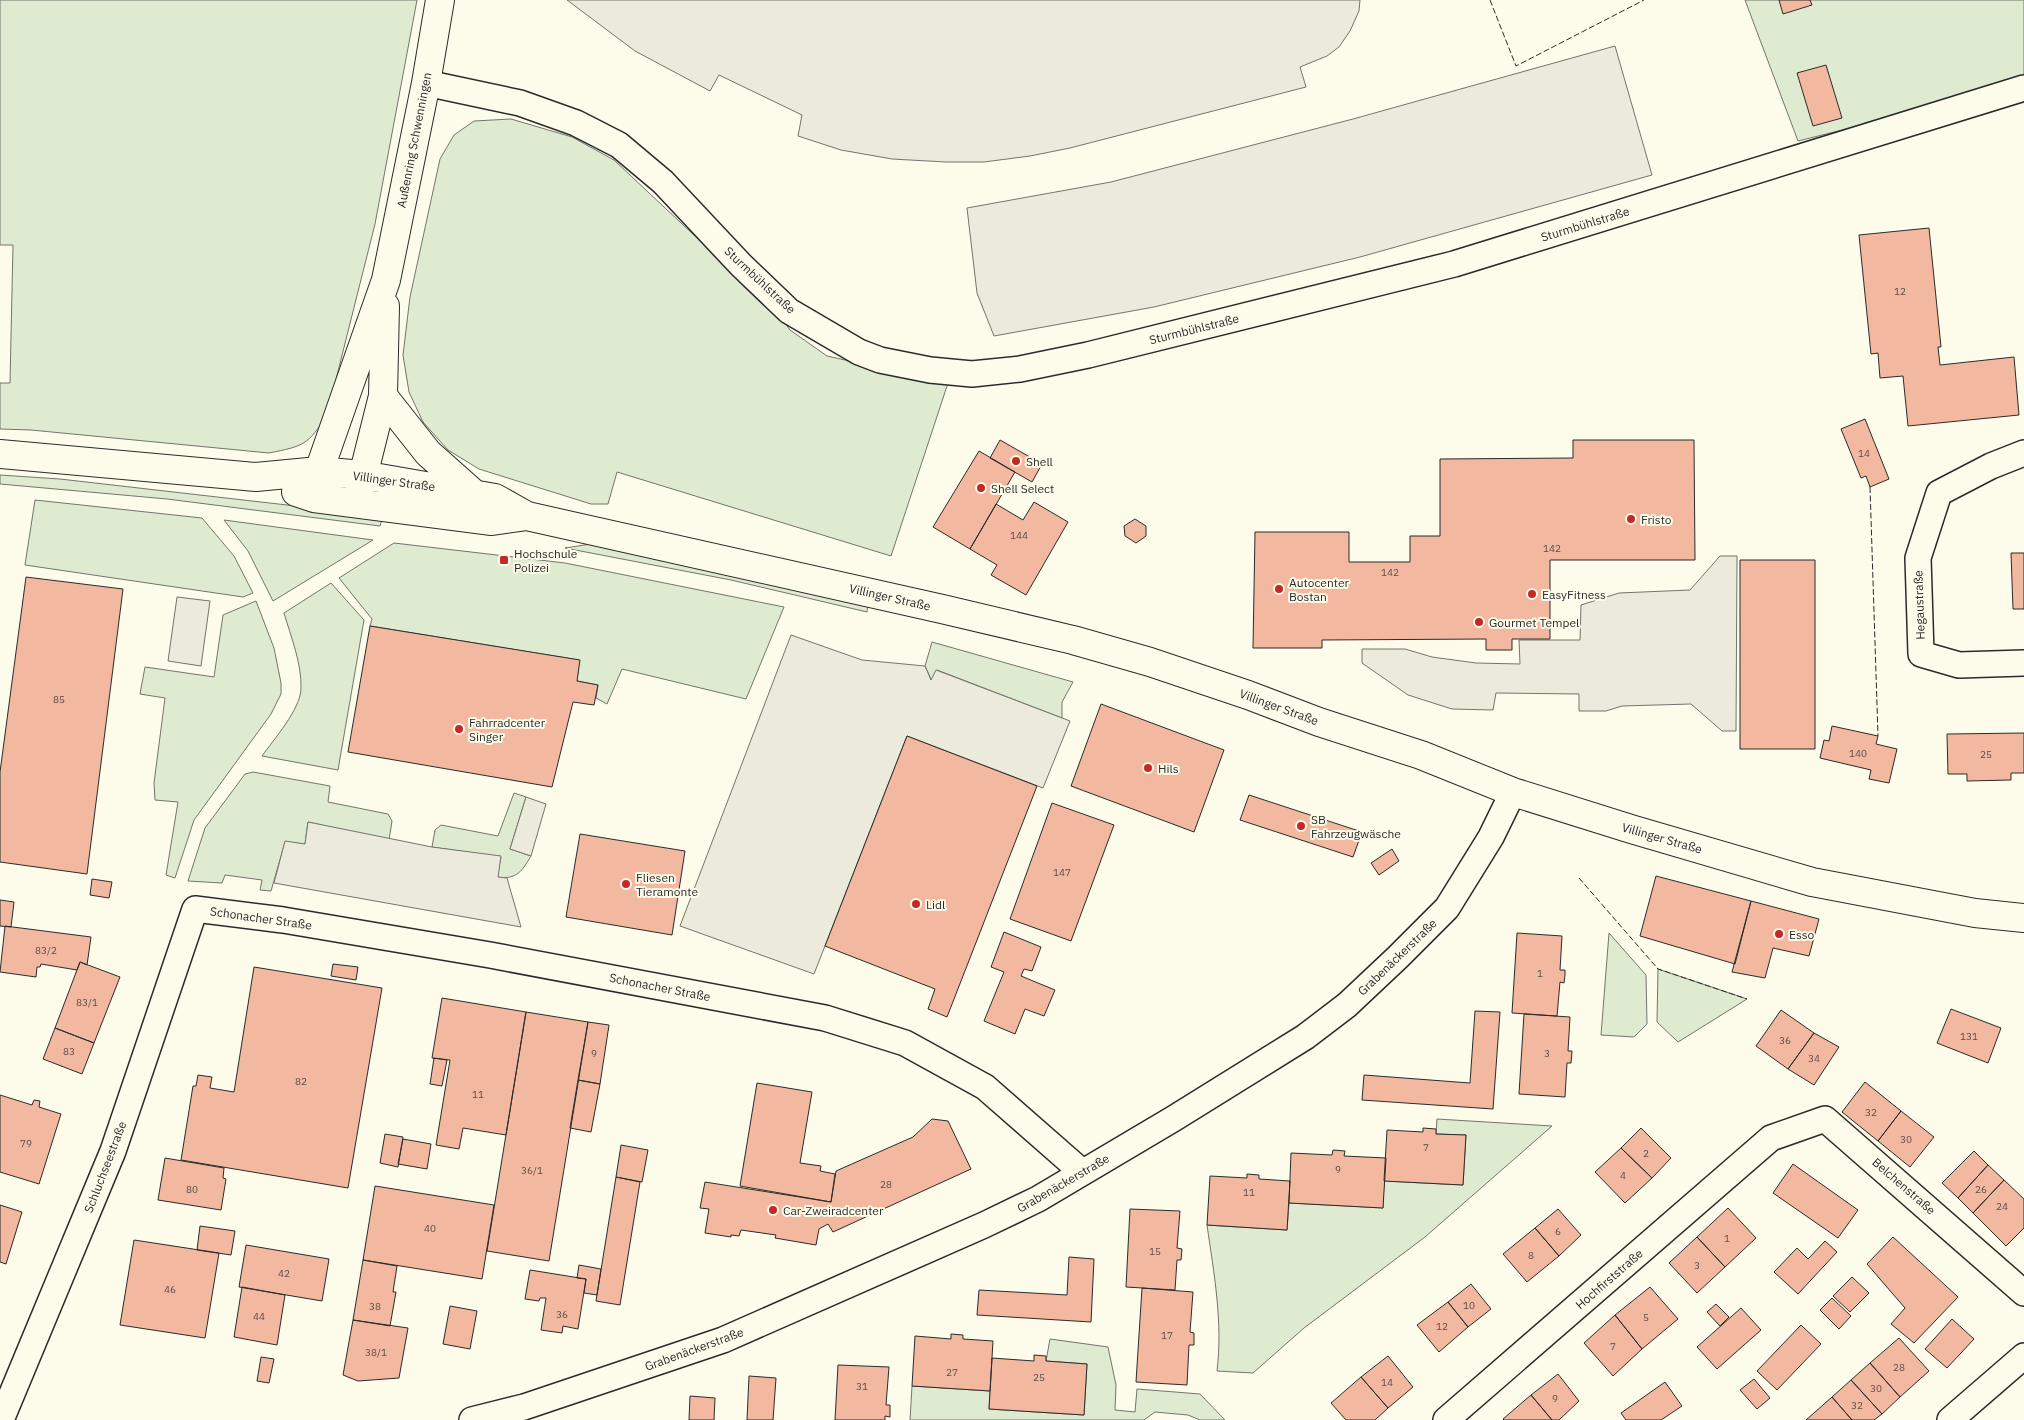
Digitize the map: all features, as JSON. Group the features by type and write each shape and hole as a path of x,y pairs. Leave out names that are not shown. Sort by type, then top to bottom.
{"main road":[{"name":"Außenring Schwenningen","path":"314,498 319,471 386,280 426,83 440,0"},
{"name":"Außenring Schwenningen","path":"356,504 383,396 386,280"},
{"path":"383,396 428,453 473,493"},
{"name":"Villinger Straße","path":"0,454 256,477 319,471 362,475 495,498 527,516 907,601 1073,640 1150,662 1320,722 1421,755 1513,792 1573,812 1812,882 1975,913 2024,918"},
{"name":"Villinger Straße","path":"256,477 314,498 492,521 527,516"}],"street":[{"name":"Sturmbühlstraße","path":"426,83 520,103 576,123 619,145 663,182 741,265 790,311 859,352 880,360 930,370 972,374 1020,369 1088,355 1454,264 2024,88"},
{"name":"Hegaustraße","path":"2024,453 1991,466 1939,493 1918,558 1921,654 1959,665 2024,664"},
{"name":"Grabenäckerstraße","path":"472,1420 524,1407 723,1340 984,1225 1038,1199 1173,1119 1305,1037 1347,1005 1398,958 1447,908 1491,837 1513,792"},
{"name":"Schonacher Straße","path":"195,909 283,920 490,955 825,1018 905,1043 985,1087 1082,1172"},
{"name":"Schluchseestraße","path":"1,1420 113,1151 195,909"},
{"name":"Belchenstraße","path":"1771,1138 1825,1119 2024,1293"},
{"name":"Hochfirststraße","path":"1446,1420 1771,1138"},
{"path":"1950,1420 2024,1356"}],"green space":[{"path":"0,0 417,0 375,224 327,415 315,433 304,443 269,453 31,430 0,429 0,383 10,383 13,245 0,245"},
{"path":"1745,0 2024,0 2024,85 1798,141"},
{"path":"511,119 572,137 614,160 779,315 790,330 827,356 948,383 891,556 617,472 608,504 591,504 479,469 448,450 423,422 409,392 403,355 410,297 440,159 454,135 474,121"},
{"path":"0,475 60,479 383,516 380,526 167,499 0,484"},
{"path":"35,500 202,518 234,556 253,593 243,597 25,565"},
{"path":"224,520 373,540 273,601 248,551"},
{"path":"394,543 565,563 784,607 746,699 622,669 607,704 596,698 598,685 577,681 579,660 370,626 372,619 339,578"},
{"path":"591,544 868,603 867,612 731,580 565,548"},
{"path":"331,583 364,620 338,770 262,756 291,715 300,697 301,680 298,660 284,613"},
{"path":"256,601 274,648 281,683 281,694 271,714 194,820 175,878 166,875 178,802 155,800 154,783 165,698 140,694 145,667 214,677 223,615"},
{"path":"932,642 1073,682 1062,702 1062,718 937,670 932,681 925,666"},
{"path":"253,772 330,786 328,802 388,814 392,821 389,840 308,822 305,844 285,842 271,891 260,890 262,880 225,875 222,883 188,881 205,828 245,774"},
{"path":"514,793 526,797 510,849 531,856 525,866 514,876 497,877 501,857 432,847 435,830 441,825 498,836"},
{"path":"1609,933 1646,975 1647,1024 1634,1037 1601,1035"},
{"path":"1658,969 1747,999 1678,1042 1657,1022"},
{"path":"1437,1119 1552,1126 1425,1237 1304,1328 1253,1373 1217,1371 1219,1353 1218,1316 1207,1225 1287,1230 1289,1203 1383,1208 1384,1181 1463,1185 1466,1135 1436,1134"},
{"path":"1050,1339 1108,1347 1116,1385 1115,1410 1135,1412 1137,1389 1200,1394 1225,1420 1200,1420 1188,1415 1155,1412 1144,1420 910,1420 912,1386 990,1391 989,1409 1084,1415 1087,1364 1046,1361"}],"shaded area":[{"path":"567,0 1360,0 1359,11 1350,31 1339,47 1327,56 1300,67 1306,87 1070,148 984,162 946,162 892,159 841,150 798,136 802,115 719,75 710,91 635,51"},
{"path":"1615,46 1652,175 1360,257 1154,307 994,336 977,293 967,208 1111,182 1353,119"},
{"path":"1720,556 1737,556 1736,731 1722,731 1691,704 1622,706 1606,711 1579,711 1579,694 1496,693 1493,710 1452,709 1408,695 1362,663 1362,649 1405,649 1432,657 1476,663 1520,664 1519,640 1580,640 1581,605 1619,593 1690,590"},
{"path":"177,597 210,601 201,666 168,661"},
{"path":"791,635 862,660 925,666 931,680 936,670 1070,721 1043,788 907,736 814,974 680,926"},
{"path":"526,797 546,804 531,856 510,849"},
{"path":"308,822 432,847 501,856 498,877 507,878 521,927 274,883 285,841 305,844"}],"building":[{"path":"1779,0 1810,0 1812,5 1783,14"},
{"path":"1826,65 1842,118 1813,126 1797,73"},
{"path":"1929,228 1941,347 1938,347 1940,365 2014,357 2019,415 1908,426 1903,376 1880,378 1878,353 1871,354 1859,235"},
{"path":"1865,419 1889,479 1870,487 1866,476 1861,478 1841,429"},
{"name":"Shell","path":"1000,440 1042,464 1032,482 990,458"},
{"path":"1573,440 1694,440 1695,560 1550,560 1550,639 1512,639 1512,650 1486,650 1486,639 1322,640 1322,648 1253,648 1255,532 1349,532 1349,562 1410,562 1410,536 1440,536 1440,459 1573,458"},
{"name":"Shell Select","path":"979,451 1015,472 970,549 933,527"},
{"name":"Shell","path":"1034,502 1068,522 1026,595 991,575 997,565 970,549 996,504 1023,520"},
{"path":"1135,519 1146,526 1146,536 1136,543 1125,536 1124,526"},
{"path":"2011,553 2024,553 2024,609 2013,609"},
{"path":"1740,560 1815,560 1815,749 1740,749"},
{"path":"26,577 123,589 87,874 0,862 0,772"},
{"name":"Fahrradcenter Singer","path":"370,626 580,660 577,681 598,685 594,705 573,702 552,787 348,752"},
{"name":"Hils","path":"1101,704 1224,750 1194,832 1071,786"},
{"path":"1832,726 1878,736 1876,744 1897,749 1889,783 1869,779 1871,770 1820,758 1824,740 1829,741"},
{"path":"2024,733 2024,773 2011,773 2011,780 1967,781 1967,774 1948,774 1947,734"},
{"name":"Lidl","path":"907,736 1037,786 947,1017 928,1009 935,989 825,946"},
{"name":"SB Fahrzeugwäsche","path":"1249,795 1362,832 1353,857 1240,820"},
{"path":"1052,803 1114,825 1071,941 1010,919"},
{"name":"Fliesen Tieramonte","path":"580,834 685,851 672,935 566,917"},
{"path":"1392,849 1399,861 1379,875 1371,863"},
{"path":"1656,876 1751,901 1735,964 1640,936"},
{"path":"92,879 112,882 109,898 90,895"},
{"path":"0,900 14,902 11,927 0,926"},
{"name":"Esso","path":"1751,901 1819,919 1809,956 1773,948 1765,978 1732,972"},
{"path":"5,926 91,937 87,965 80,962 77,970 41,964 40,967 37,967 36,977 0,972"},
{"path":"1004,932 1041,947 1032,971 1024,969 1021,976 1055,990 1044,1016 1025,1009 1015,1034 984,1021 1004,972 991,967"},
{"path":"1517,933 1562,936 1560,970 1565,970 1565,975 1564,983 1560,982 1557,1016 1512,1013"},
{"path":"80,962 120,977 94,1043 55,1028"},
{"path":"333,964 358,967 356,980 331,976"},
{"path":"254,967 382,988 348,1188 181,1160 193,1086 196,1086 198,1075 212,1077 210,1088 234,1092"},
{"path":"442,998 526,1012 506,1135 463,1128 459,1149 436,1145 450,1060 432,1058"},
{"path":"1951,1009 2001,1028 1988,1063 1937,1043"},
{"path":"1781,1010 1814,1033 1788,1069 1756,1046"},
{"path":"1475,1011 1500,1012 1493,1109 1362,1100 1364,1075 1470,1083"},
{"path":"526,1012 588,1022 549,1261 487,1251"},
{"path":"1524,1014 1570,1017 1568,1051 1572,1051 1571,1063 1567,1063 1565,1097 1519,1094"},
{"path":"588,1022 609,1025 600,1084 578,1080"},
{"path":"55,1028 94,1043 82,1074 43,1059"},
{"path":"1814,1033 1839,1047 1814,1085 1788,1069"},
{"path":"434,1058 447,1060 442,1086 430,1084"},
{"path":"578,1080 600,1084 591,1132 570,1128"},
{"path":"1865,1082 1901,1111 1878,1141 1842,1112"},
{"path":"757,1083 812,1092 800,1163 821,1166 820,1171 835,1174 831,1202 740,1186"},
{"path":"0,1095 32,1105 34,1100 40,1101 39,1107 61,1114 39,1184 0,1172"},
{"path":"1901,1111 1934,1137 1910,1167 1878,1141"},
{"path":"932,1119 948,1121 971,1169 833,1232 828,1224 819,1229 816,1245 775,1238 776,1235 741,1230 739,1236 731,1235 731,1237 705,1233 709,1209 700,1208 705,1182 831,1202 836,1171 913,1137"},
{"path":"1423,1128 1436,1129 1436,1134 1466,1135 1463,1185 1384,1181 1387,1130 1423,1132"},
{"path":"1641,1128 1671,1158 1652,1178 1621,1148"},
{"path":"385,1134 403,1137 398,1167 380,1163"},
{"path":"403,1139 431,1144 427,1169 398,1164"},
{"path":"621,1145 648,1150 642,1182 616,1177"},
{"path":"1621,1148 1652,1178 1625,1203 1595,1172"},
{"path":"1333,1150 1345,1151 1344,1156 1386,1158 1383,1208 1289,1203 1291,1153 1332,1155"},
{"path":"1974,1151 1988,1165 1958,1198 1942,1183"},
{"path":"165,1158 224,1168 223,1178 226,1179 221,1210 158,1200"},
{"path":"1793,1164 1858,1210 1838,1238 1773,1193"},
{"path":"1988,1165 2004,1180 1973,1213 1958,1198"},
{"path":"1247,1174 1259,1175 1259,1179 1290,1181 1287,1230 1207,1225 1210,1176 1247,1178"},
{"path":"616,1177 640,1182 620,1305 596,1301"},
{"path":"2004,1180 2024,1199 2024,1228 2006,1246 1973,1213"},
{"path":"375,1186 494,1205 482,1279 363,1260"},
{"path":"0,1205 22,1212 6,1264 0,1262"},
{"path":"1728,1208 1756,1238 1725,1267 1697,1237"},
{"path":"1130,1209 1180,1211 1177,1248 1182,1249 1181,1260 1177,1260 1175,1290 1126,1287"},
{"path":"1558,1209 1581,1235 1559,1256 1535,1228"},
{"path":"200,1226 235,1231 231,1255 197,1250"},
{"path":"1535,1228 1559,1256 1527,1282 1503,1254"},
{"path":"1697,1237 1725,1267 1697,1293 1669,1263"},
{"path":"1893,1237 1958,1297 1914,1343 1891,1324 1905,1308 1867,1264"},
{"path":"134,1240 219,1253 205,1338 120,1325"},
{"path":"1825,1241 1837,1252 1798,1294 1774,1272 1797,1248 1808,1259"},
{"path":"246,1245 329,1259 322,1301 239,1287"},
{"path":"1069,1257 1094,1259 1091,1322 977,1315 979,1290 1067,1295"},
{"path":"363,1260 397,1266 393,1292 396,1292 390,1326 353,1320"},
{"path":"579,1265 601,1269 597,1295 584,1293 586,1279 577,1278"},
{"path":"530,1270 586,1279 578,1329 563,1326 562,1333 541,1330 546,1298 540,1298 539,1301 525,1299"},
{"path":"1852,1277 1869,1293 1850,1312 1833,1296"},
{"path":"1471,1284 1491,1309 1468,1327 1448,1302"},
{"path":"242,1287 285,1295 277,1345 234,1337"},
{"path":"1650,1287 1678,1319 1642,1349 1615,1315"},
{"path":"1142,1288 1193,1292 1190,1332 1194,1333 1194,1345 1189,1345 1187,1385 1136,1382"},
{"path":"1832,1298 1851,1316 1839,1329 1820,1310"},
{"path":"1448,1302 1468,1327 1439,1352 1417,1325"},
{"path":"1716,1304 1729,1317 1720,1326 1707,1312"},
{"path":"450,1306 477,1311 470,1349 443,1344"},
{"path":"1741,1308 1761,1330 1717,1369 1697,1347"},
{"path":"1615,1315 1642,1349 1613,1376 1584,1343"},
{"path":"1952,1319 1974,1339 1947,1368 1925,1349"},
{"path":"353,1320 408,1328 399,1378 358,1381 343,1375"},
{"path":"1801,1325 1821,1344 1777,1390 1757,1371"},
{"path":"951,1334 963,1335 963,1339 993,1341 990,1391 912,1386 915,1336 951,1339"},
{"path":"1899,1338 1929,1371 1900,1397 1870,1363"},
{"path":"1034,1355 1046,1356 1046,1361 1087,1364 1084,1415 989,1409 992,1358 1034,1361"},
{"path":"1388,1356 1413,1387 1388,1408 1361,1377"},
{"path":"261,1357 274,1359 269,1383 257,1381"},
{"path":"1870,1363 1900,1397 1882,1414 1851,1380"},
{"path":"838,1365 889,1367 886,1405 890,1405 890,1417 885,1416 885,1420 835,1420"},
{"path":"1558,1374 1579,1401 1559,1420 1552,1420 1531,1395"},
{"path":"749,1376 776,1378 773,1420 747,1420"},
{"path":"1361,1377 1388,1408 1375,1420 1346,1420 1331,1403"},
{"path":"1754,1379 1770,1398 1757,1409 1740,1390"},
{"path":"1851,1380 1882,1414 1874,1420 1852,1420 1832,1397"},
{"path":"1665,1382 1682,1406 1661,1420 1626,1420 1621,1413"},
{"path":"1531,1395 1552,1420 1503,1419"},
{"path":"690,1396 715,1398 714,1420 689,1420"},
{"path":"1832,1397 1852,1420 1806,1420"}],"fence":[{"path":"1490,0 1516,66 1644,0"},
{"path":"1870,487 1878,736"},
{"path":"1579,878 1658,969 1747,999"}],"place":[{"name":"Shell","path":"1016,461"},
{"name":"Shell Select","path":"981,488"},
{"name":"Fristo","path":"1631,519"},
{"name":"Hochschule Polizei","path":"504,560"},
{"name":"Autocenter Bostan","path":"1279,589"},
{"name":"EasyFitness","path":"1532,594"},
{"name":"Gourmet Tempel","path":"1479,622"},
{"name":"Fahrradcenter Singer","path":"459,729"},
{"name":"Hils","path":"1148,768"},
{"name":"SB Fahrzeugwäsche","path":"1301,826"},
{"name":"Fliesen Tieramonte","path":"626,884"},
{"name":"Lidl","path":"916,904"},
{"name":"Esso","path":"1779,934"},
{"name":"Car-Zweiradcenter","path":"773,1210"}]}
